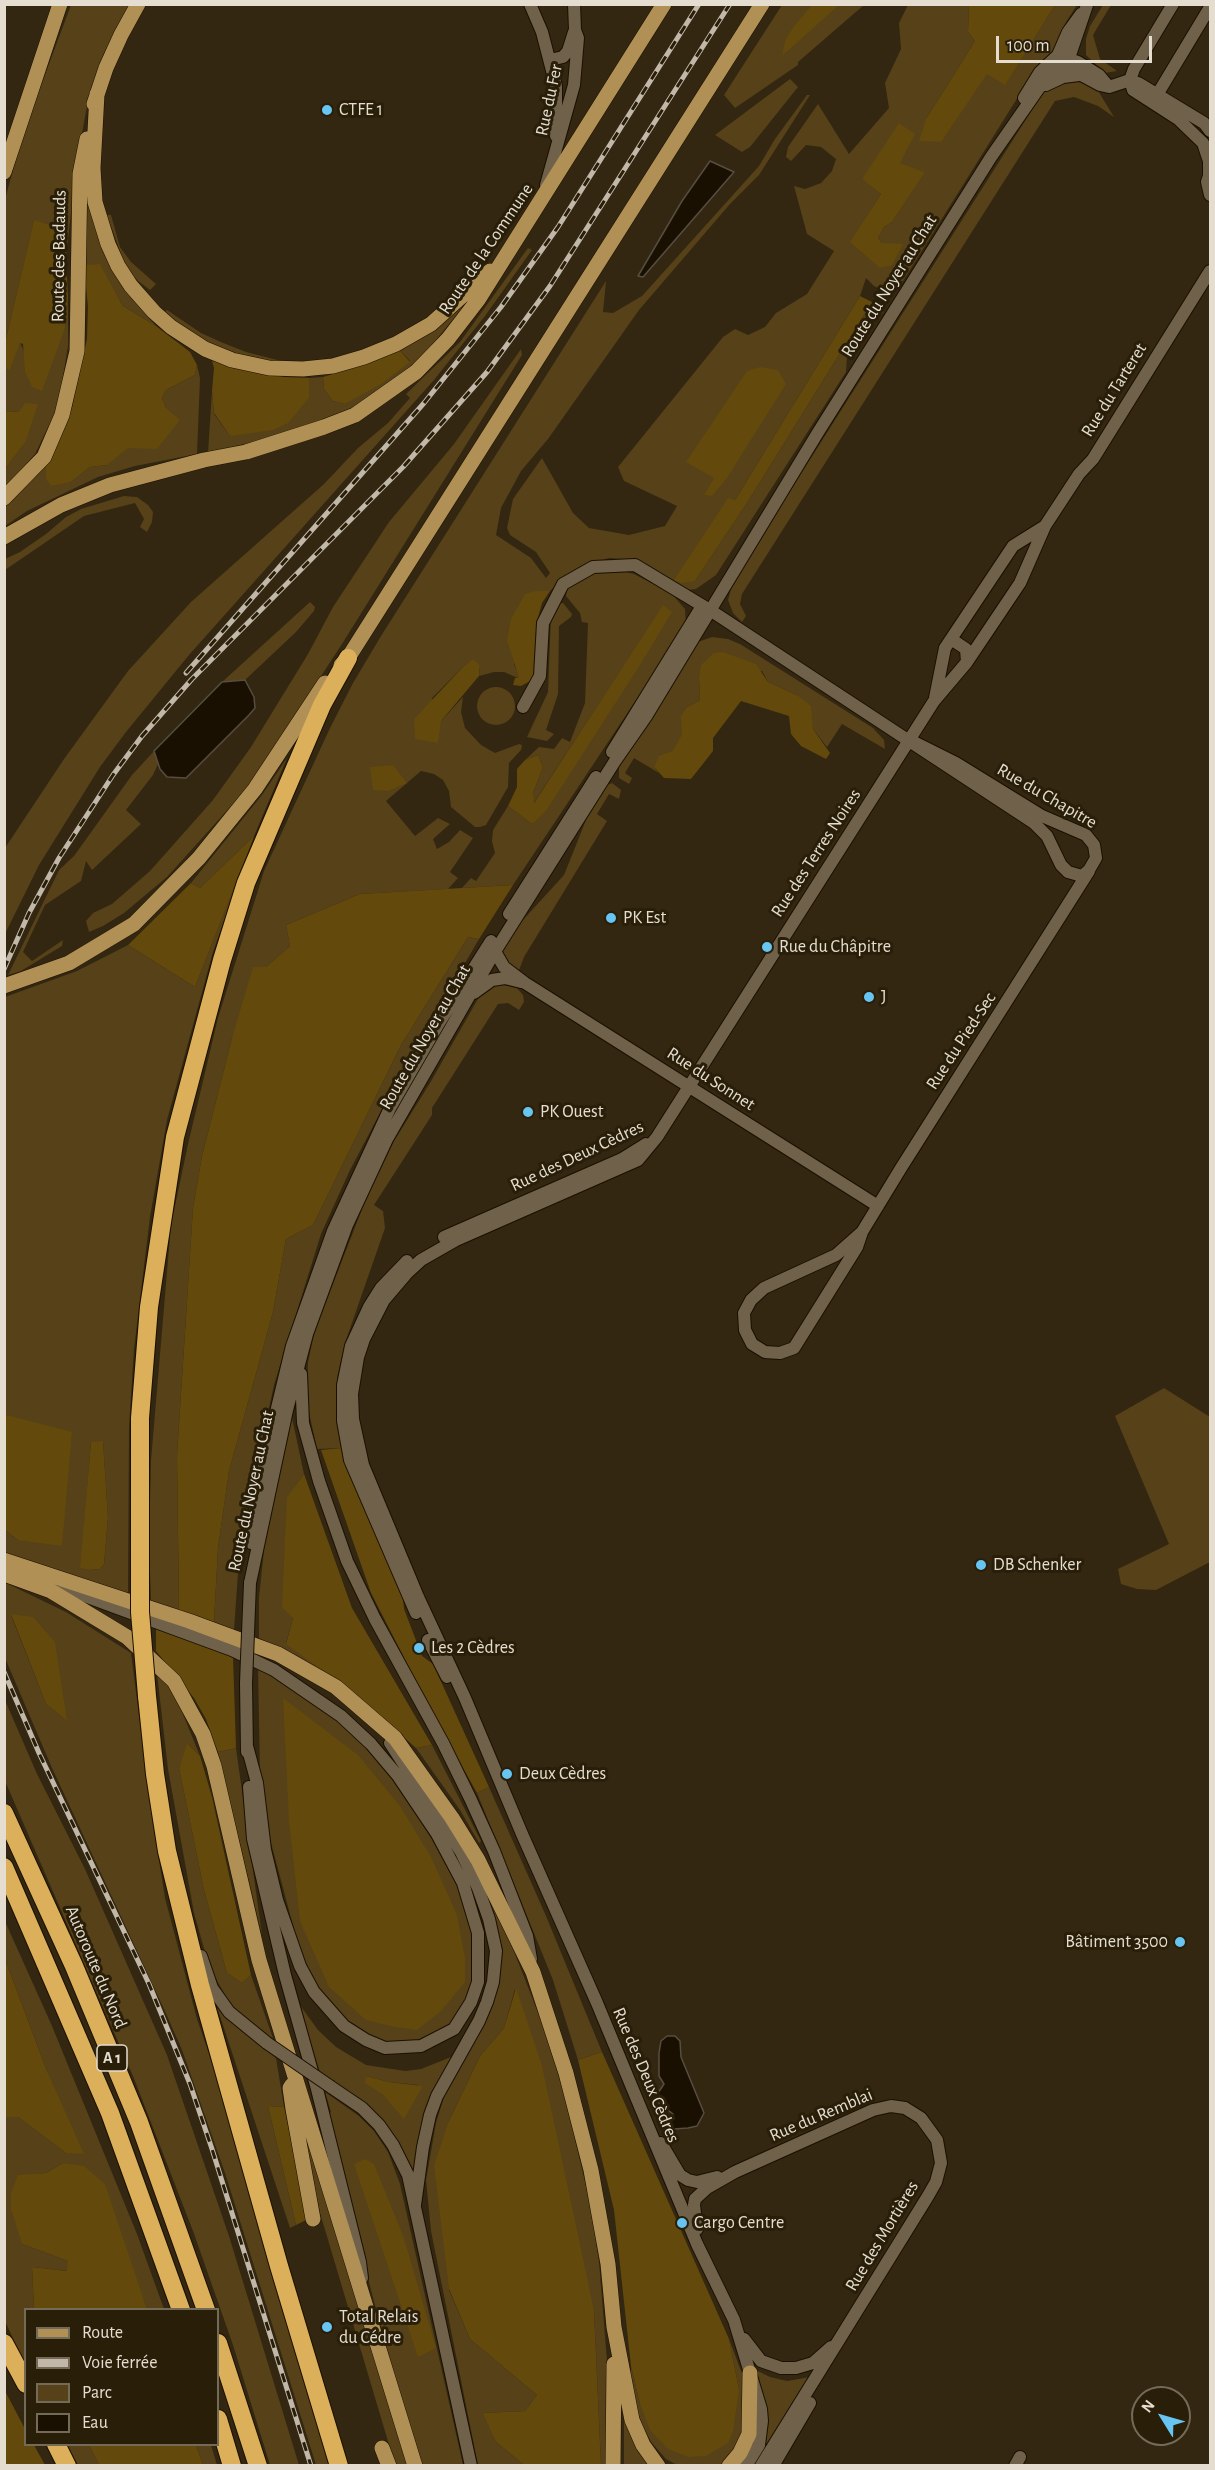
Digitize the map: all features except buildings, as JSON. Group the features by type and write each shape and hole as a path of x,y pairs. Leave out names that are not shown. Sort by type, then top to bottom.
{"highway":[{"path":"339,2466 279,2266 200,1985 167,1851 155,1774 147,1696 140,1612 140,1572 141,1407 149,1307 176,1137 219,970 246,883 322,705 348,658"},
{"name":"Autoroute du Nord","path":"4,1813 74,1966 139,2122 205,2308"},
{"name":"A 1","path":"4,1867 110,2113 180,2308"},
{"path":"4,2343 24,2380"},
{"path":"219,2346 258,2466"},
{"path":"219,2422 232,2466"},
{"path":"57,2446 67,2466"}],"main road":[{"path":"4,172 60,4"},
{"name":"Route des Badauds","path":"4,498 44,457 62,415 77,351 80,174 97,94 121,35 138,4"},
{"name":"Route de la Commune","path":"4,537 61,505 110,484 204,460 246,452 288,440 355,415 416,372 440,347 478,300 664,4"},
{"path":"11,984 69,963 134,924 200,858 255,789 330,675 348,658 762,4"},
{"path":"97,94 93,168 95,202 108,244 118,266 154,312 171,327 206,349 232,360 269,368 303,369 333,366 364,357 396,344 431,324 506,256"},
{"path":"4,1560 189,1621 278,1654 336,1687 395,1738 473,1851 533,1972 566,2073 591,2170 608,2264 614,2327 632,2420 643,2445 658,2466"},
{"path":"4,1574 51,1591 127,1637 174,1681 203,1734 214,1766 259,1960 416,2466"},
{"path":"295,2080 290,2088 313,2219"},
{"path":"613,2466 614,2327"},
{"path":"729,2466 740,2454 749,2434 751,2423 750,2373"},
{"path":"643,2445 669,2466"},
{"path":"382,2448 389,2466"}],"street":[{"path":"530,4 542,32 556,86 555,153"},
{"name":"Rue du Fer","path":"541,201 574,85 578,46 574,4"},
{"path":"1173,4 1134,69 1130,80 1133,90 1178,119 1203,143 1209,161 1210,175 1207,188 1210,195"},
{"name":"Route du Noyer au Chat","path":"250,1583 252,1526 292,1346 333,1231 390,1108 439,1023 493,947 647,715 706,608 991,157 1039,88 1064,59 1068,32 1088,5"},
{"path":"1157,95 1210,7"},
{"path":"550,60 563,57 568,51 575,30"},
{"path":"1064,59 1099,75 1109,87"},
{"path":"1064,59 1079,75 1100,85 1109,87 1130,80 1204,123 1210,130"},
{"name":"Route du Noyer au Chat","path":"991,157 1040,72 1064,59"},
{"path":"1039,88 1063,77 1079,75"},
{"name":"Rue du Tarteret","path":"910,740 934,701 967,662 1020,583 1046,526 1079,474 1093,459 1210,271"},
{"name":"Rue du Tarteret","path":"934,701 945,648 1013,546 1046,526"},
{"name":"Rue du Chapitre","path":"523,707 540,676 543,623 563,584 593,567 635,565 706,608 1034,823 1047,836 1061,865 1068,872 1082,876 1089,870 1096,858 1094,845 1086,835 1042,816 956,763 910,740"},
{"path":"951,639 966,649 967,662"},
{"name":"Rue des Terres Noires","path":"657,1137 910,740"},
{"name":"Rue du Pied-Sec","path":"862,1232 1089,870"},
{"name":"Route du Noyer au Chat","path":"250,1583 284,1422 307,1334 347,1225 387,1138 471,995 493,947"},
{"name":"Rue du Sonnet","path":"493,947 504,967 525,983 878,1206"},
{"name":"Rue du Sonnet","path":"471,995 492,980 505,978 525,983"},
{"name":"Rue des Deux Cèdres","path":"657,1137 638,1160 456,1240 421,1260 384,1300 364,1339 354,1375 352,1419 363,1465 418,1597 697,2244 734,2320 759,2397 762,2421 759,2445 746,2466"},
{"path":"862,1232 857,1247 794,1348 780,1353 765,1352 752,1344 745,1330 744,1313 751,1300 764,1288 836,1255 862,1232"},
{"path":"307,1334 300,1381 303,1423 322,1491 347,1561 370,1609 443,1743 494,1851 526,1936 533,1972"},
{"path":"250,1583 246,1683 247,1746 253,1839 285,1976 317,2089 360,2262 364,2300"},
{"path":"51,1591 74,1592 232,1650 274,1670 341,1716 371,1743 398,1776 437,1834 463,1883 478,1933 478,1982 471,2002 454,2029 421,2046 385,2048 366,2040 344,2026 314,1992 300,1966 277,1900 265,1850 256,1783 247,1746"},
{"path":"377,1723 461,1852 478,1888 489,1919 496,1951 493,1982 487,2002 479,2021 437,2096 430,2115 423,2147 416,2205"},
{"path":"185,1918 212,1988 229,2012 267,2043 362,2108 379,2125 393,2145 408,2175 416,2205 471,2466"},
{"name":"Rue du Remblai","path":"697,2244 695,2199 707,2188 735,2172 873,2110 891,2106 905,2109 921,2118"},
{"name":"Rue des Mortières","path":"761,2466 936,2182 941,2163 940,2151 937,2140 921,2118"},
{"name":"Rue du Remblai","path":"648,2126 664,2147 680,2175 688,2180 697,2182 735,2172"},
{"name":"Rue des Mortières","path":"773,2466 846,2343 860,2306"},
{"path":"734,2320 755,2356 770,2366 781,2368 796,2368 813,2363 839,2339"}],"green space":[{"path":"71,5 131,5 103,55 86,111 76,168 66,257 51,225 34,221 5,343 5,199 24,131"},
{"path":"782,5 864,5 798,62 798,65 735,108 724,95"},
{"path":"908,5 969,5 968,32 975,41 926,119 987,73 1005,84 1055,5 1077,5 1066,22 1055,53 1033,73 903,281 881,289 866,278 860,296 735,500 695,581 747,503 872,302 884,312 870,322 847,356 846,372 716,575 696,589 687,590 634,560 609,558 585,565 564,577 550,591 535,591 514,664 520,679 504,672 479,676 480,665 473,660 432,698 441,721 463,697 461,712 465,728 481,745 495,753 519,744 522,745 521,750 509,763 508,787 486,825 475,827 451,807 449,791 443,780 434,774 421,771 386,801 415,836 438,818 450,824 433,839 437,849 449,842 460,830 473,838 450,872 458,878 448,889 360,894 286,925 290,946 266,967 232,1038 202,1156 193,1208 177,1456 179,1610 151,1601 149,1542 151,1460 171,1225 218,1018 264,871 330,728 381,636 606,281 603,312 613,313 642,296 759,166 775,139 807,95 810,95 759,175 730,204 639,310 548,439 521,471 501,508 496,535 531,558 546,578 550,573 536,552 510,535 507,528 513,499 542,458 573,513 589,528 629,535 665,526 677,506 624,481 618,467 723,337 735,329 748,335 765,327 776,313 807,294 834,251 807,234 794,186 805,189 821,183 832,171 836,159 821,147 806,145 791,161 786,157 788,147 818,104 849,154 889,108 885,83 901,49 899,23","holes":["899,163 924,172 892,222 884,227 878,238 882,243 851,242 881,194 862,178"]},
{"path":"1103,5 1111,5 1093,35 1100,59 1117,71 1105,73 1086,55 1086,39 1090,26"},
{"path":"790,79 798,87 750,147 742,152 715,135"},
{"path":"1061,81 1087,82 1097,89 1114,117 1098,106 1074,97 1055,101 742,594 740,604 746,616 742,622 733,613 728,600 731,589 781,505 1044,91"},
{"path":"87,188 140,307 156,326 123,306 100,265 84,265"},
{"path":"107,215 111,215 120,247 131,262 156,284 150,290 126,268"},
{"path":"528,248 532,250 485,316 434,380 189,655 126,732 100,767 39,865 5,934 5,848 64,759 128,671 191,602 324,484 358,448 388,423 410,398 406,394 460,342"},
{"path":"68,297 68,346 58,407 35,454 5,488 5,469 24,443 19,412 6,411 5,368 10,369 20,342 25,354 25,372 65,328"},
{"path":"468,302 417,362 354,407 293,432 208,453 212,391 214,414 230,436 309,398 309,378 323,377 324,389 333,401 345,404 410,361 397,347"},
{"path":"167,310 201,333 221,342 246,352 293,364 246,357 202,340 164,313"},
{"path":"521,349 522,355 342,644 249,786 167,877 124,913 89,932 86,921 93,913 112,904 150,871 213,800 251,747 308,654 333,607 389,522 454,444"},
{"path":"197,365 200,378 197,454 135,466 98,477 27,511 5,526 5,507 46,464 71,482 90,467 107,465 166,408 162,398 166,390 195,375"},
{"path":"124,496 137,497 153,512 152,522 147,532 140,527 144,519 135,503 84,516 5,570 5,559 20,552 66,517 81,509"},
{"path":"617,570 634,574 671,593 685,609 686,625 513,885 462,888 471,878 476,881 495,853 492,841 493,830 508,806 532,824 663,606 533,804 533,793 543,767 538,755 525,760 539,747 554,749 562,738 570,742 585,703 588,623 582,622 580,613 566,596 567,588 588,574"},
{"path":"310,602 315,607 314,611 296,632 245,680 222,682"},
{"path":"559,603 563,603 572,614 559,626 558,694 546,730 554,734 547,741 527,737 548,692 551,615"},
{"path":"712,637 728,639 740,644 873,728 884,740 885,749 842,724 827,747 813,729 797,695 768,682 762,671 699,678 700,700 687,707 683,733 672,751 654,767 659,773 634,758 625,773 632,778 629,784 619,778 619,767 698,642"},
{"path":"496,687 509,693 515,706 509,719 496,725 483,719 477,706 483,693"},
{"path":"154,751 158,764 153,775 126,810 141,824 92,870 86,861 81,881 45,905 23,952 32,961 63,940 62,946 21,971 8,975 59,870 74,856 132,775"},
{"path":"287,758 254,836 213,952 167,1120 150,1217 134,1349 129,1427 128,1594 5,1553 5,1530 18,1540 6,1415 5,1420 5,997 77,971 128,945 195,987 253,837 200,888 191,883 262,795","holes":["91,1442 103,1442 108,1518 104,1564 100,1569 88,1570 81,1568"]},
{"path":"612,783 621,790 619,799 609,794 597,814 607,821 524,957 518,973 499,953 512,932 564,875 588,815 605,786"},
{"path":"468,937 479,939 399,1077 350,1170 321,1234 274,1385 240,1545 234,1630 214,1622 218,1548 229,1471 273,1312 286,1239 313,1225 401,1045"},
{"path":"499,984 517,988 523,995 524,1002 519,1010 508,1003 498,1004 432,1108 432,1115 374,1205 383,1211 385,1228 345,1343 337,1378 337,1420 342,1448 317,1449 307,1403 308,1362 315,1330 366,1199 394,1141 483,990"},
{"path":"1164,1388 1210,1417 1210,1562 1156,1590 1137,1589 1121,1584 1118,1569 1169,1544 1115,1416"},
{"path":"291,1413 304,1474 287,1498 293,1618 286,1643 335,1680 259,1638 259,1597 267,1522"},
{"path":"4,1582 66,1612 131,1653 165,1898 197,2019 216,2074 331,2465 316,2465 225,2173 182,2050 52,1768 5,1658","holes":["11,1615 66,1720 46,1704"]},
{"path":"258,1667 284,1681 346,1726 392,1775 415,1809 457,1885 469,1920 476,1957 474,1981 467,2000 457,2016 443,2030 424,2040 383,2042 341,2019 319,1992 299,1948 270,1839 260,1777"},
{"path":"157,1674 166,1681 180,1707 200,1756 188,1744 179,1768 204,1890 227,1973 242,1983 251,1975 274,2041 232,2008 209,1966 194,1913 168,1769"},
{"path":"5,1700 37,1774 85,1869 167,2055 229,2236 299,2465 270,2465 233,2345 193,2231 133,2076 5,1781"},
{"path":"432,1745 481,1841 479,1843 460,1810 416,1748"},
{"path":"236,1748 262,1935 218,1752"},
{"path":"489,1787 546,1916 602,2052 578,2060 553,1980 477,1793"},
{"path":"472,1860 497,1908 544,2028 565,2097 590,2203 599,2262 607,2361 609,2465 601,2465 594,2310 515,1989 504,2028 480,2056 449,2121 449,2290 470,2339 537,2395 525,2411 484,2413 495,2441 524,2465 478,2465 431,2231 426,2180 436,2123 444,2097 466,2052 483,2026 499,1980"},
{"path":"4,1919 52,2026 137,2234 164,2308 147,2308 130,2262 63,2163 46,2173 18,2176 22,2244 68,2261 68,2271 32,2267 34,2308 24,2308 24,2363 5,2321 5,2117 18,2117 66,2153 47,2071 5,1959"},
{"path":"290,1982 302,2008 318,2030 336,2047 366,2065 405,2071 421,2069 451,2057 429,2104 413,2179 401,2153 313,2064","holes":["366,2076 389,2082 418,2085 404,2118"]},
{"path":"217,2007 236,2026 276,2058 284,2107 268,2106 296,2225 290,2228"},
{"path":"325,2092 359,2116 374,2131 388,2152 400,2184 463,2465 421,2465 378,2317 326,2115 331,2112"},
{"path":"299,2110 408,2465 396,2465 390,2448 320,2213"},
{"path":"729,2339 743,2376 747,2432 724,2463 720,2465 677,2465 666,2459 651,2442 640,2420 631,2381 631,2366 640,2404 739,2389"},
{"path":"756,2370 770,2377 787,2381 810,2377 756,2465 752,2466 767,2417"},
{"path":"624,2413 651,2465 624,2466"},
{"path":"68,2446 90,2446 99,2465 78,2465"},
{"path":"196,2446 211,2446 217,2465 203,2465"}],"shaded area":[{"path":"813,4 839,5 782,56 785,41 794,26"},
{"path":"969,5 1055,5 1005,85 987,74 941,142 919,141 926,119 975,41 968,32"},
{"path":"899,123 915,134 900,163 925,172 892,222 884,227 878,238 882,243 903,244 892,265 880,268 850,242 881,194 862,179"},
{"path":"34,220 51,225 61,243 66,257 68,297 65,328 42,391 32,387 25,372 23,344 20,343 10,370 4,368 5,343"},
{"path":"100,264 123,306 156,326 190,352 197,365 195,375 166,390 162,398 166,408 180,420 157,449 128,448 107,465 90,467 71,482 51,486 46,479 46,464 72,408 87,339 88,307 84,265"},
{"path":"860,296 872,302 747,503 695,581 681,583 674,580 728,498 735,500"},
{"path":"397,347 410,362 381,384 345,404 333,401 324,389 323,377 362,365"},
{"path":"212,361 284,377 309,378 309,398 288,423 273,430 230,436 214,413"},
{"path":"760,367 778,370 786,384 727,478 712,496 704,495 714,478 686,462 747,371"},
{"path":"5,401 6,411 19,412 25,403 38,404 26,441 5,469"},
{"path":"550,591 542,603 538,618 538,672 534,679 521,686 513,685 515,678 519,678 507,640 511,619 525,594"},
{"path":"663,605 672,612 546,811 532,824 508,806 517,787 517,769 525,760 538,755 543,767 533,793 534,803"},
{"path":"723,652 756,664 768,682 797,695 811,706 813,729 830,753 826,759 801,746 791,734 789,716 741,701 713,738 713,751 691,779 664,778 654,767 659,756 672,751 682,734 681,716 687,707 700,700 701,665 714,653"},
{"path":"473,659 480,665 479,676 441,721 438,743 415,739 414,719"},
{"path":"393,765 407,783 388,791 373,790 370,767"},
{"path":"254,836 195,987 128,945 191,883 200,888"},
{"path":"513,885 479,939 468,937 401,1045 313,1225 286,1239 273,1312 229,1471 218,1548 214,1622 179,1610 177,1456 193,1208 202,1156 253,967 266,967 290,946 286,925 360,894"},
{"path":"7,1415 72,1432 62,1546 18,1540 5,1530 4,1420"},
{"path":"103,1441 108,1518 104,1564 100,1569 88,1570 80,1568 91,1442"},
{"path":"342,1448 402,1590 404,1609 422,1656 433,1664 489,1787 477,1793 433,1714 371,1593 321,1450"},
{"path":"304,1474 352,1608 432,1745 416,1748 358,1697 286,1644 293,1618 282,1607 287,1497"},
{"path":"11,1614 33,1617 55,1642 67,1721 46,1704"},
{"path":"156,1629 233,1656 236,1748 218,1752 206,1719 194,1698 156,1651"},
{"path":"283,1698 358,1755 400,1806 431,1857 457,1915 465,1958 465,1982 441,2011 417,2030 366,2020 329,1987 300,1921 289,1821"},
{"path":"187,1743 200,1756 212,1797 251,1975 242,1983 227,1973 204,1890 179,1768"},
{"path":"5,1959 47,2071 84,2154 66,2153 18,2117 5,2117"},
{"path":"516,1988 542,2066 594,2310 601,2465 524,2465 495,2441 483,2413 525,2411 537,2395 470,2339 449,2289 434,2165 449,2121 480,2056 504,2028"},
{"path":"602,2052 729,2339 739,2389 733,2432 728,2443 706,2456 688,2457 668,2449 650,2430 640,2404 631,2366 614,2210 578,2060"},
{"path":"366,2076 389,2082 423,2086 404,2119 382,2094 365,2083"},
{"path":"268,2106 284,2107 308,2219 296,2225"},
{"path":"365,2159 374,2164 404,2238 436,2348 418,2357 354,2164"},
{"path":"63,2163 84,2166 105,2184 147,2308 34,2308 32,2267 67,2271 68,2261 22,2244 11,2209 11,2193 18,2175 46,2173"},
{"path":"4,2389 24,2427 24,2446 35,2446 45,2465 5,2465"},
{"path":"90,2446 196,2446 203,2465 99,2465"}],"water":[{"path":"710,161 734,172 643,277 638,276 682,201"},
{"path":"245,680 254,697 255,708 186,778 167,777 160,769 154,751 222,682"},
{"path":"667,2036 675,2036 680,2041 681,2057 704,2113 697,2126 674,2129 669,2126 673,2114 658,2102 658,2093 664,2084 659,2076 659,2053 661,2041"}],"railway":[{"path":"186,673 424,403 501,307 558,227 699,4"},
{"path":"4,969 29,913 59,858 113,775 142,736 192,679 403,467 487,372 550,286 730,4"},
{"path":"4,1672 39,1753 149,1984 190,2084 311,2466"}],"place":[{"name":"CTFE 1","path":"327,110"},
{"name":"PK Est","path":"611,918"},
{"name":"Rue du Châpitre","path":"767,947"},
{"name":"J","path":"869,997"},
{"name":"PK Ouest","path":"528,1112"},
{"name":"DB Schenker","path":"981,1565"},
{"name":"Les 2 Cèdres","path":"419,1648"},
{"name":"Deux Cèdres","path":"507,1774"},
{"name":"Bâtiment 3500","path":"1180,1942"},
{"name":"Cargo Centre","path":"682,2223"},
{"name":"Total Relais du Cédre","path":"327,2327"}]}
